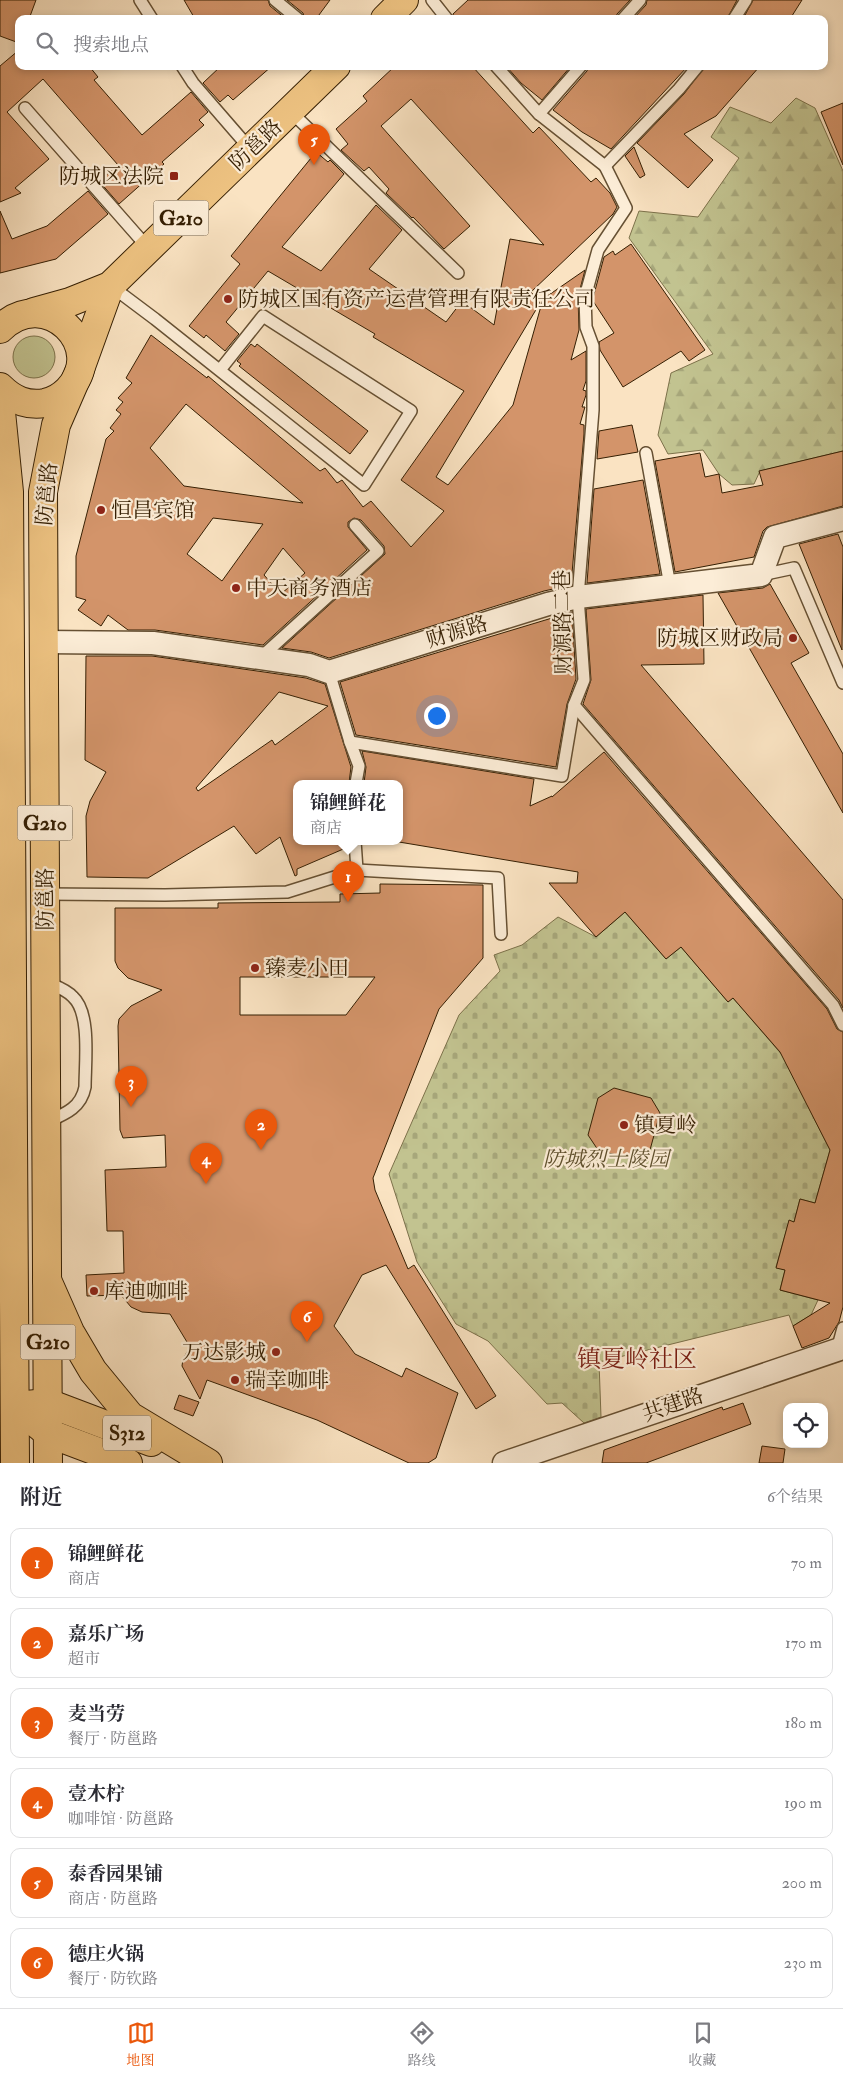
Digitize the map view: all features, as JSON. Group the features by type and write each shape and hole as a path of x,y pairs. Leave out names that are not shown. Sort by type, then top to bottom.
{"main road":[{"path":"388,15 404,0"},
{"name":"防邕路","path":"14,316 70,302 110,286 332,70"},
{"name":"防邕路","path":"48,1433 43,492 56,425 79,372 110,286"},
{"path":"0,387 8,396 21,402 36,404 50,402 62,395 72,385 79,372 81,358 78,344 72,331 61,321 55,318 14,316"},
{"name":"防邕路","path":"0,402 9,492 6,976 14,1275 7,1403"},
{"path":"0,1308 14,1275"},
{"path":"47,1280 70,1332 93,1372 130,1416 207,1463"},
{"name":"S312","path":"7,1403 48,1403 207,1463"},
{"name":"S312","path":"7,1403 48,1433 128,1463"},
{"name":"G210","path":"7,1403 15,1463"},
{"name":"G210","path":"48,1433 48,1463"}],"street":[{"path":"761,575 775,537 843,519"},
{"name":"财源路","path":"329,672 548,604 578,597 761,575"},
{"path":"44,642 153,643 309,666 329,672"},
{"name":"共建路","path":"504,1463 840,1349"}],"lane":[{"path":"140,0 149,15"},
{"path":"275,0 293,15"},
{"path":"432,0 444,15"},
{"path":"627,15 640,0"},
{"path":"737,15 746,0"},
{"path":"185,70 193,83 251,150"},
{"path":"500,70 539,114 605,166 679,89 695,70"},
{"path":"539,114 578,70"},
{"path":"26,108 149,249"},
{"path":"290,111 458,273"},
{"name":"财源路二巷","path":"605,166 626,208 598,250 586,298 586,327 594,346 593,410 578,597 584,680 574,705 833,1005 843,1025"},
{"path":"110,286 220,370 364,485 411,411 263,316 220,370"},
{"path":"646,453 670,586"},
{"path":"260,658 378,551 355,525"},
{"path":"761,575 794,568 843,683"},
{"path":"329,672 359,766 357,780"},
{"path":"350,742 562,776 574,705"},
{"path":"355,845 357,870"},
{"path":"45,894 165,895 287,892 357,870 498,878 501,934"},
{"path":"46,981 66,991 80,1005 84,1016 85,1087 83,1098 78,1105 66,1114 46,1122"},
{"path":"840,1349 843,1328"}],"green space":[{"path":"796,98 815,108 843,171 843,451 760,471 754,484 732,485 719,474 703,450 668,454 658,435 671,373 713,354 629,238 639,211 698,217 739,158 711,137 730,107 771,123"},
{"path":"30,336 38,336 49,342 55,357 49,372 38,378 30,378 19,372 13,361 13,353 19,342"},
{"name":"防城烈士陵园","path":"625,912 666,959 681,947 728,1002 733,998 783,1056 830,1150 815,1203 800,1199 794,1222 789,1221 776,1267 785,1270 780,1290 818,1300 811,1315 793,1326 789,1315 599,1362 601,1417 584,1423 562,1403 547,1404 488,1341 456,1324 417,1262 389,1174 459,1015 500,971 494,955 522,945 558,917 596,937"}],"building":[{"path":"0,0 36,0 30,15 15,15 15,42 0,36"},
{"path":"184,0 268,0 270,6 281,15 193,15"},
{"path":"287,0 330,0 319,15 304,15"},
{"path":"468,0 630,0 617,15 453,14"},
{"path":"647,0 737,0 729,15 637,15 646,5"},
{"path":"753,0 802,0 793,15 745,15"},
{"path":"15,53 15,70 92,70 98,77 94,80 142,135 191,92 208,112 199,120 204,125 119,204 99,181 118,165 43,79 7,112 49,159 15,188 21,193 0,202 0,66"},
{"path":"217,70 267,70 233,100 228,95 220,102 203,83"},
{"path":"391,70 476,70 533,133 539,127 591,182 596,178 610,193 617,207 613,214 531,292 540,303 436,477 448,485 513,405 543,299 585,270 578,297 579,330 571,360 586,351 586,381 583,390 586,391 586,395 580,424 584,425 584,434 571,585 544,591 329,658 311,652 282,648 385,554 384,546 361,520 354,518 348,522 348,527 367,550 263,645 155,630 128,630 108,615 101,626 78,610 86,600 76,597 76,556 106,439 114,431 110,428 121,414 116,410 123,402 118,398 132,383 126,378 151,335 207,378 208,376 320,471 325,468 337,483 342,480 363,507 371,501 411,547 444,511 401,480 464,391 373,337 375,334 268,271 226,322 239,334 225,351 206,335 204,338 189,326 240,264 231,256 316,152 328,162 330,160 344,174 282,247 321,271 376,205 402,230 369,269 446,322 462,301 494,325 510,239 544,245 411,99 381,126 470,226 444,249 386,193 389,189 369,167 364,171 341,150 348,144 336,129 367,101 363,96","holes":["186,404 303,503 184,486 150,448","213,518 263,524 222,581 187,554","283,548 305,573 281,594 264,575"]},
{"path":"510,70 568,70 542,100 521,83"},
{"path":"684,70 611,149 582,132 553,110 587,71"},
{"path":"702,70 756,70 716,116 684,134 713,160 688,188 637,143 684,94"},
{"path":"843,103 843,165 821,112"},
{"path":"634,147 645,175 640,178 625,156"},
{"path":"88,191 108,214 56,259 0,273 0,211 12,239 47,226"},
{"path":"631,244 705,350 689,361 681,351 623,387 600,350 599,342 614,333 593,301 593,298 604,257 613,251 615,255"},
{"path":"251,344 255,347 257,344 368,431 350,454 239,366 241,364 237,361"},
{"path":"632,425 638,452 597,459 599,431"},
{"path":"843,451 843,506 767,527 763,531 754,557 675,572 655,461 700,453 705,477 719,474 722,493 763,485 759,471"},
{"path":"643,480 660,574 587,583 594,489"},
{"path":"838,534 843,547 842,650 799,544"},
{"path":"770,584 809,653 791,663 843,754 843,813 718,593 763,588"},
{"path":"703,595 704,664 641,665 843,900 843,1008 839,1000 583,704 591,680 586,609"},
{"path":"572,612 576,679 567,704 556,767 356,735 340,682"},
{"path":"86,656 152,656 306,678 325,684 351,767 349,780 293,780 293,845 348,845 348,847 297,869 297,875 295,876 280,837 256,854 234,826 148,878 87,877 86,816 90,801 106,772 85,760","holes":["279,692 328,706 275,745 272,740 198,791 196,788"]},
{"path":"362,751 534,779 530,806 552,797 604,752 827,1009 837,1029 843,1032 843,1307 839,1322 829,1338 802,1348 793,1326 830,1303 780,1290 785,1270 776,1268 789,1220 794,1222 800,1199 815,1203 830,1150 780,1052 733,998 728,1002 681,947 666,959 625,912 596,937 549,883 577,883 578,872 403,843 403,780 364,780 366,767"},
{"path":"380,884 483,885 483,958 439,1009 373,1178 375,1190 408,1269 414,1265 496,1396 476,1409 386,1265 362,1275 334,1326 355,1354 402,1377 406,1368 458,1393 436,1458 428,1463 409,1463 317,1420 207,1380 200,1399 182,1366 183,1359 190,1347 170,1314 142,1312 131,1307 121,1295 87,1296 86,1275 124,1273 123,1231 107,1231 105,1170 166,1167 165,1135 123,1138 120,1130 119,1019 131,1006 162,990 128,978 118,968 115,961 115,908 218,908 218,903 340,902 340,894 380,893","holes":["240,977 375,977 346,1015 240,1015"]},
{"path":"614,1088 651,1098 660,1113 650,1150 634,1160 598,1150 588,1135 598,1098"},
{"path":"179,1395 199,1402 193,1416 174,1409"},
{"path":"743,1403 751,1424 646,1463 602,1463 604,1450 722,1407 723,1410"},
{"path":"762,1446 785,1449 783,1463 759,1463"}],"place":[{"name":"泰香园果铺","path":"314,165"},
{"name":"防城区法院","path":"174,176"},
{"name":"防城区国有资产运营管理有限责任公司","path":"228,299"},
{"name":"恒昌宾馆","path":"101,510"},
{"name":"中天商务酒店","path":"236,588"},
{"name":"防城区财政局","path":"793,638"},
{"name":"锦鲤鲜花","path":"348,902"},
{"name":"臻麦小田","path":"255,968"},
{"name":"麦当劳","path":"131,1107"},
{"name":"镇夏岭","path":"624,1125"},
{"name":"嘉乐广场","path":"261,1150"},
{"name":"壹木柠","path":"206,1184"},
{"name":"库迪咖啡","path":"94,1291"},
{"name":"德庄火锅","path":"307,1342"},
{"name":"万达影城","path":"276,1352"},
{"name":"瑞幸咖啡","path":"235,1380"}],"district":[{"name":"镇夏岭社区","path":"637,1359"}]}
